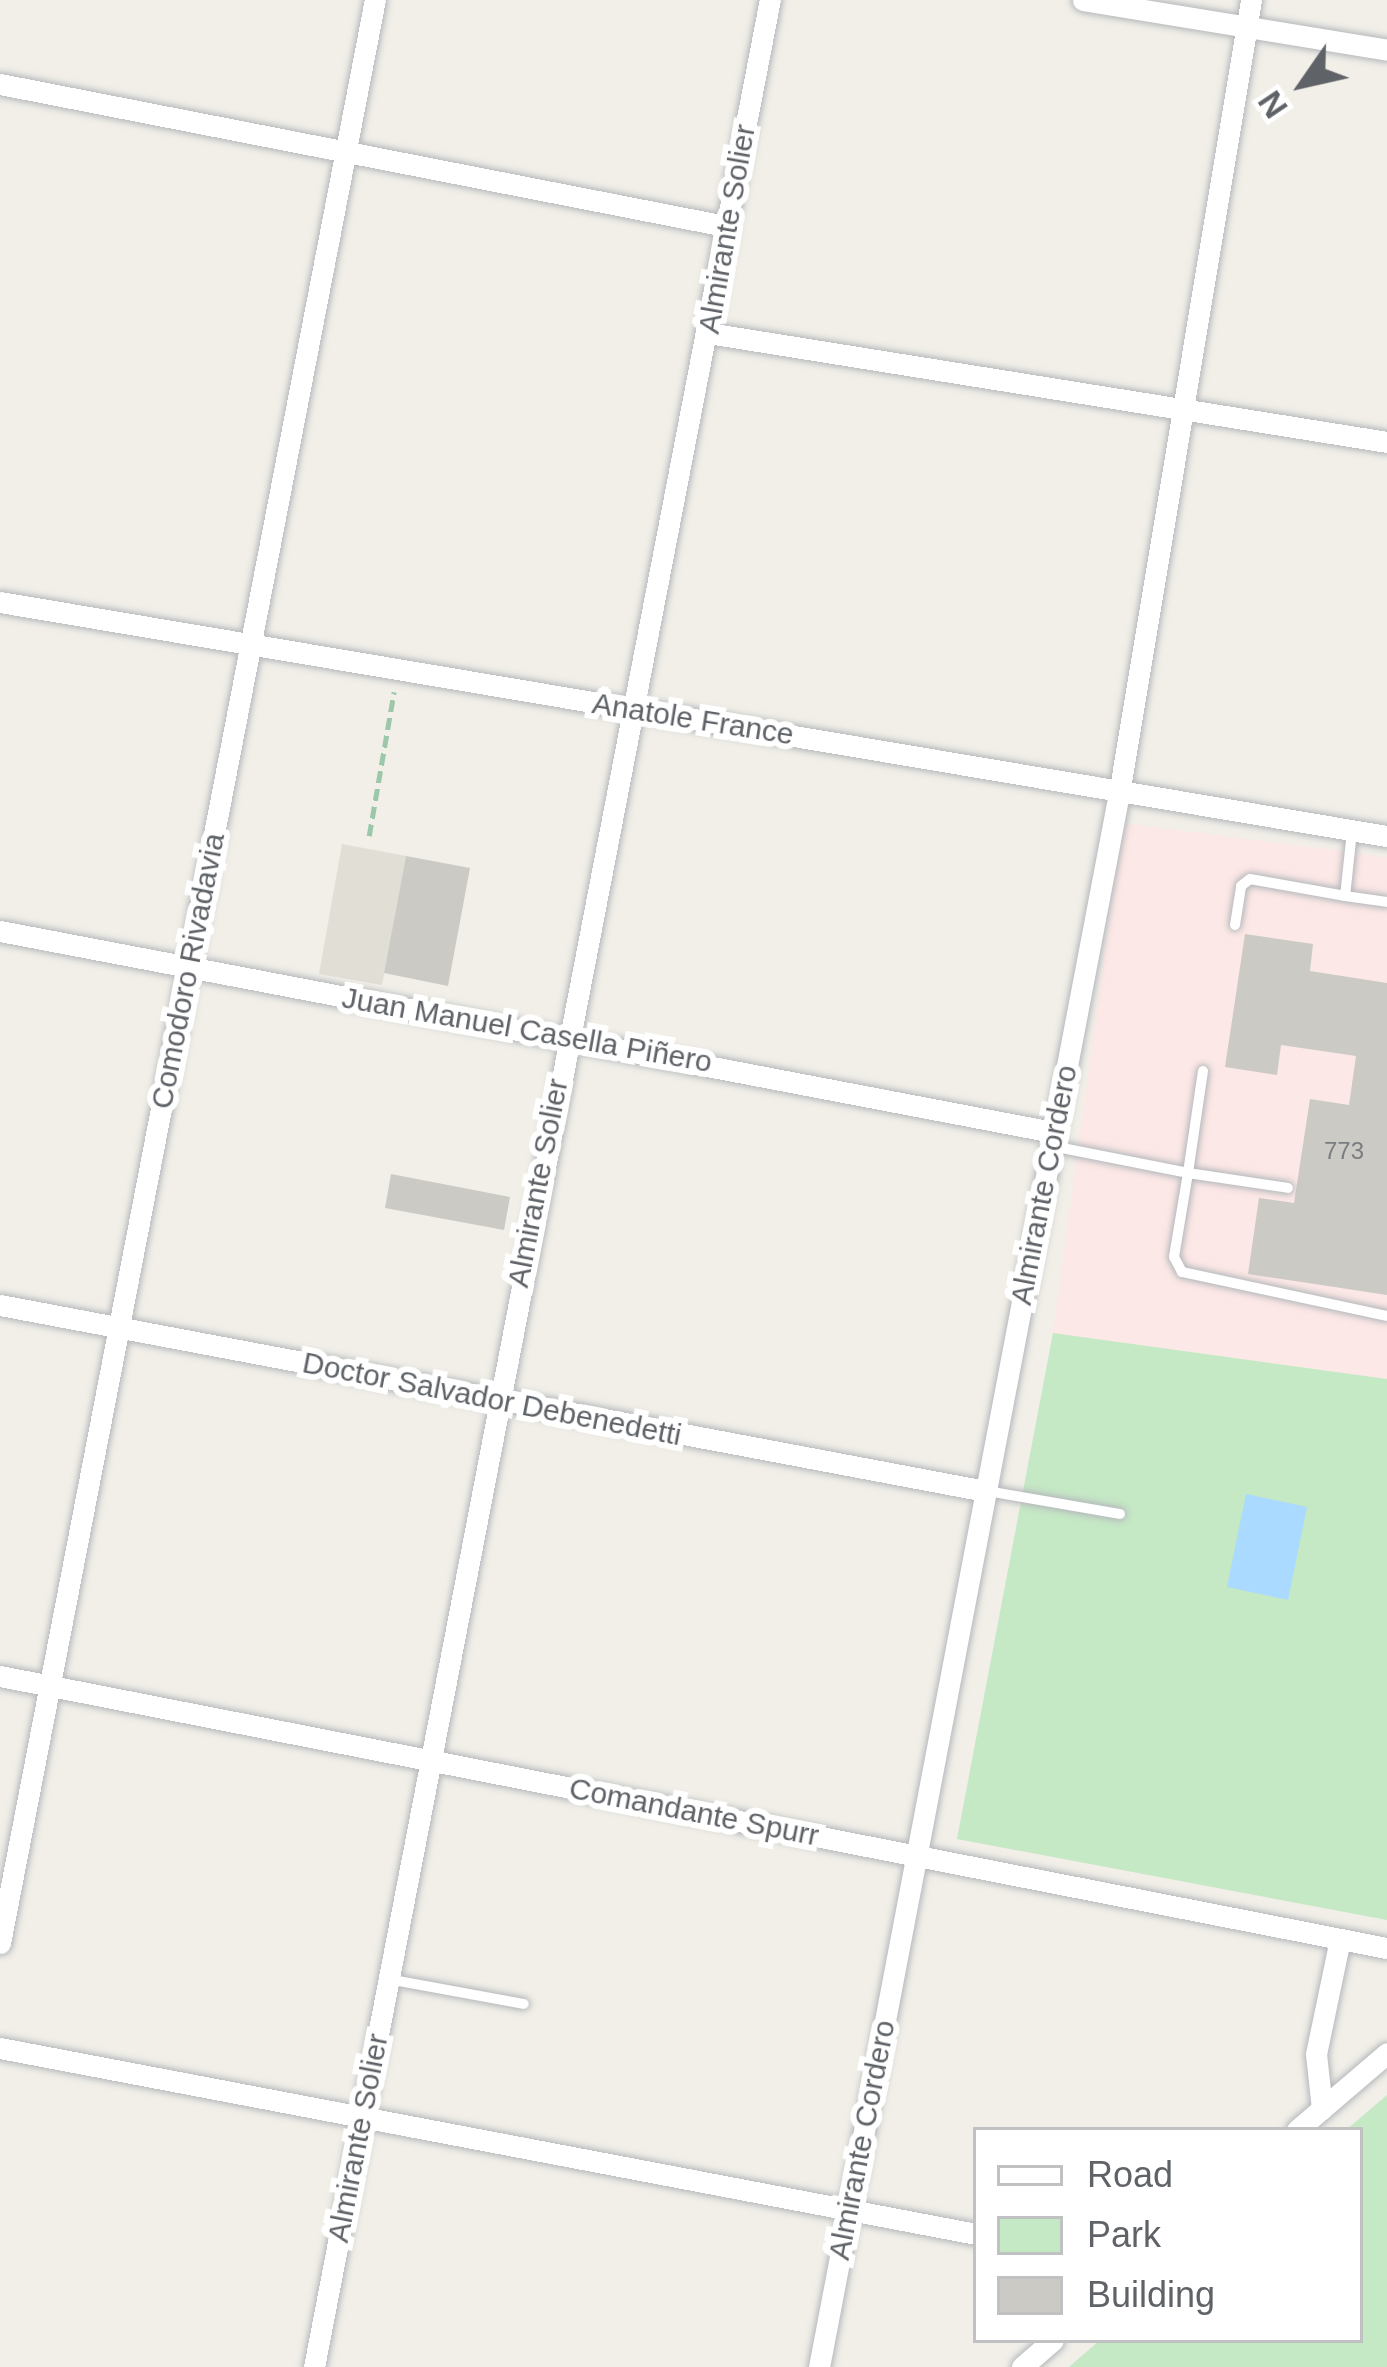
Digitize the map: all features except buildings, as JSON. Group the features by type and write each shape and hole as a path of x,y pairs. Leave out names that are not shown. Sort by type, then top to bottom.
{"street":[{"name":"Comodoro Rivadavia","path":"0,1943 375,0"},
{"name":"Almirante Solier","path":"314,2367 495,1400 770,0"},
{"path":"1083,0 1387,50"},
{"name":"Almirante Cordero","path":"819,2367 1120,788 1251,0"},
{"path":"0,84 725,226"},
{"path":"708,333 1387,442"},
{"name":"Anatole France","path":"0,602 1387,836"},
{"name":"Juan Manuel Casella Piñero","path":"0,931 188,970 566,1036 1052,1139"},
{"name":"Doctor Salvador Debenedetti","path":"0,1305 985,1491"},
{"name":"Comandante Spurr","path":"0,1676 1387,1948"},
{"path":"1322,2109 1316,2054 1340,1939"},
{"path":"0,2048 973,2233"},
{"path":"1301,2127 1387,2053"},
{"path":"1022,2367 1050,2343"}],"lane":[{"path":"1346,896 1352,831"},
{"path":"1235,925 1250,879 1387,902"},
{"path":"1203,1071 1174,1257 1182,1272 1387,1316"},
{"path":"1052,1139 1188,1173 1288,1188"},
{"path":"985,1491 1120,1514"},
{"path":"388,1979 524,2004"}],"path":[{"path":"369,836 398,668"}],"shaded area":[{"path":"1122,823 1387,857 1387,1379 1053,1333"},
{"path":"342,844 406,856 382,985 319,974"}],"green space":[{"path":"1053,1333 1387,1379 1387,1920 957,1839"},
{"path":"1387,2095 1387,2367 1069,2367 1097,2343 1363,2343 1363,2127 1350,2127"}],"water":[{"path":"1246,1494 1307,1507 1288,1600 1227,1587"}]}
